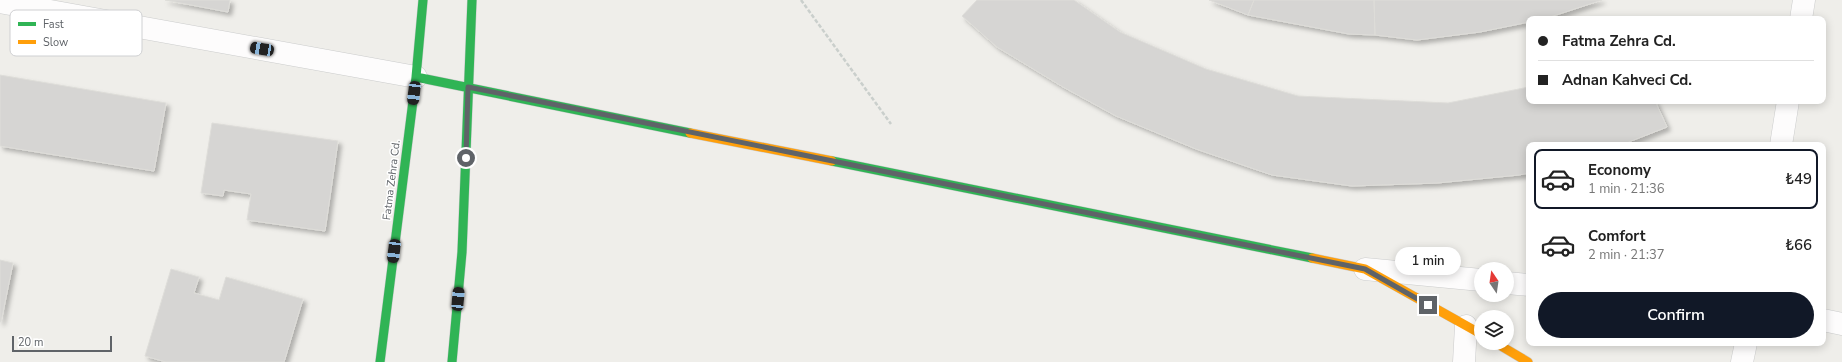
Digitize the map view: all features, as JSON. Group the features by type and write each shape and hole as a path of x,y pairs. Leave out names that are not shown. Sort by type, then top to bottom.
{"street":[{"name":"Fatma Zehra Cd.","path":"380,362 416,77 422,0"},
{"path":"452,362 462,252 472,0"},
{"path":"1801,16 1804,0"},
{"path":"0,2 44,10"},
{"path":"142,28 468,87 1365,269 1474,279"},
{"path":"1781,142 1788,104"},
{"path":"1365,269 1474,330 1464,362"},
{"path":"1514,284 1526,285"},
{"path":"1826,321 1842,324"},
{"path":"1742,362 1745,346"},
{"path":"1508,350 1528,362"}],"path":[{"path":"801,0 891,124"}],"building":[{"path":"165,0 230,0 228,12"},
{"path":"977,0 1074,0 1120,32 1206,69 1298,96 1448,103 1526,88 1526,104 1656,104 1667,127 1629,142 1526,142 1526,174 1519,175 1437,183 1352,186 1272,175 1196,149 1116,116 1063,87 997,47 962,16"},
{"path":"1209,0 1254,0 1248,15"},
{"path":"1254,0 1374,0 1375,35 1349,34 1248,15"},
{"path":"1374,0 1602,0 1553,16 1526,16 1526,23 1480,32 1417,40 1375,35"},
{"path":"0,75 166,103 154,171 0,146"},
{"path":"212,123 338,141 325,231 247,220 251,194 224,190 223,196 201,193"},
{"path":"0,260 13,263 1,322 0,322"},
{"path":"171,269 199,277 194,293 219,300 226,277 303,299 284,362 166,362 145,356"}],"traffic: fast":[{"path":"380,362 416,77 423,0"},
{"path":"452,362 462,252 472,0"},
{"path":"416,77 690,133"},
{"path":"832,161 1312,258"}],"traffic: slow":[{"path":"690,133 832,161"},
{"path":"1312,258 1365,269 1474,330"},
{"path":"1508,350 1528,362"}],"route":[{"path":"466,158 468,87 1365,269 1428,305"}]}
